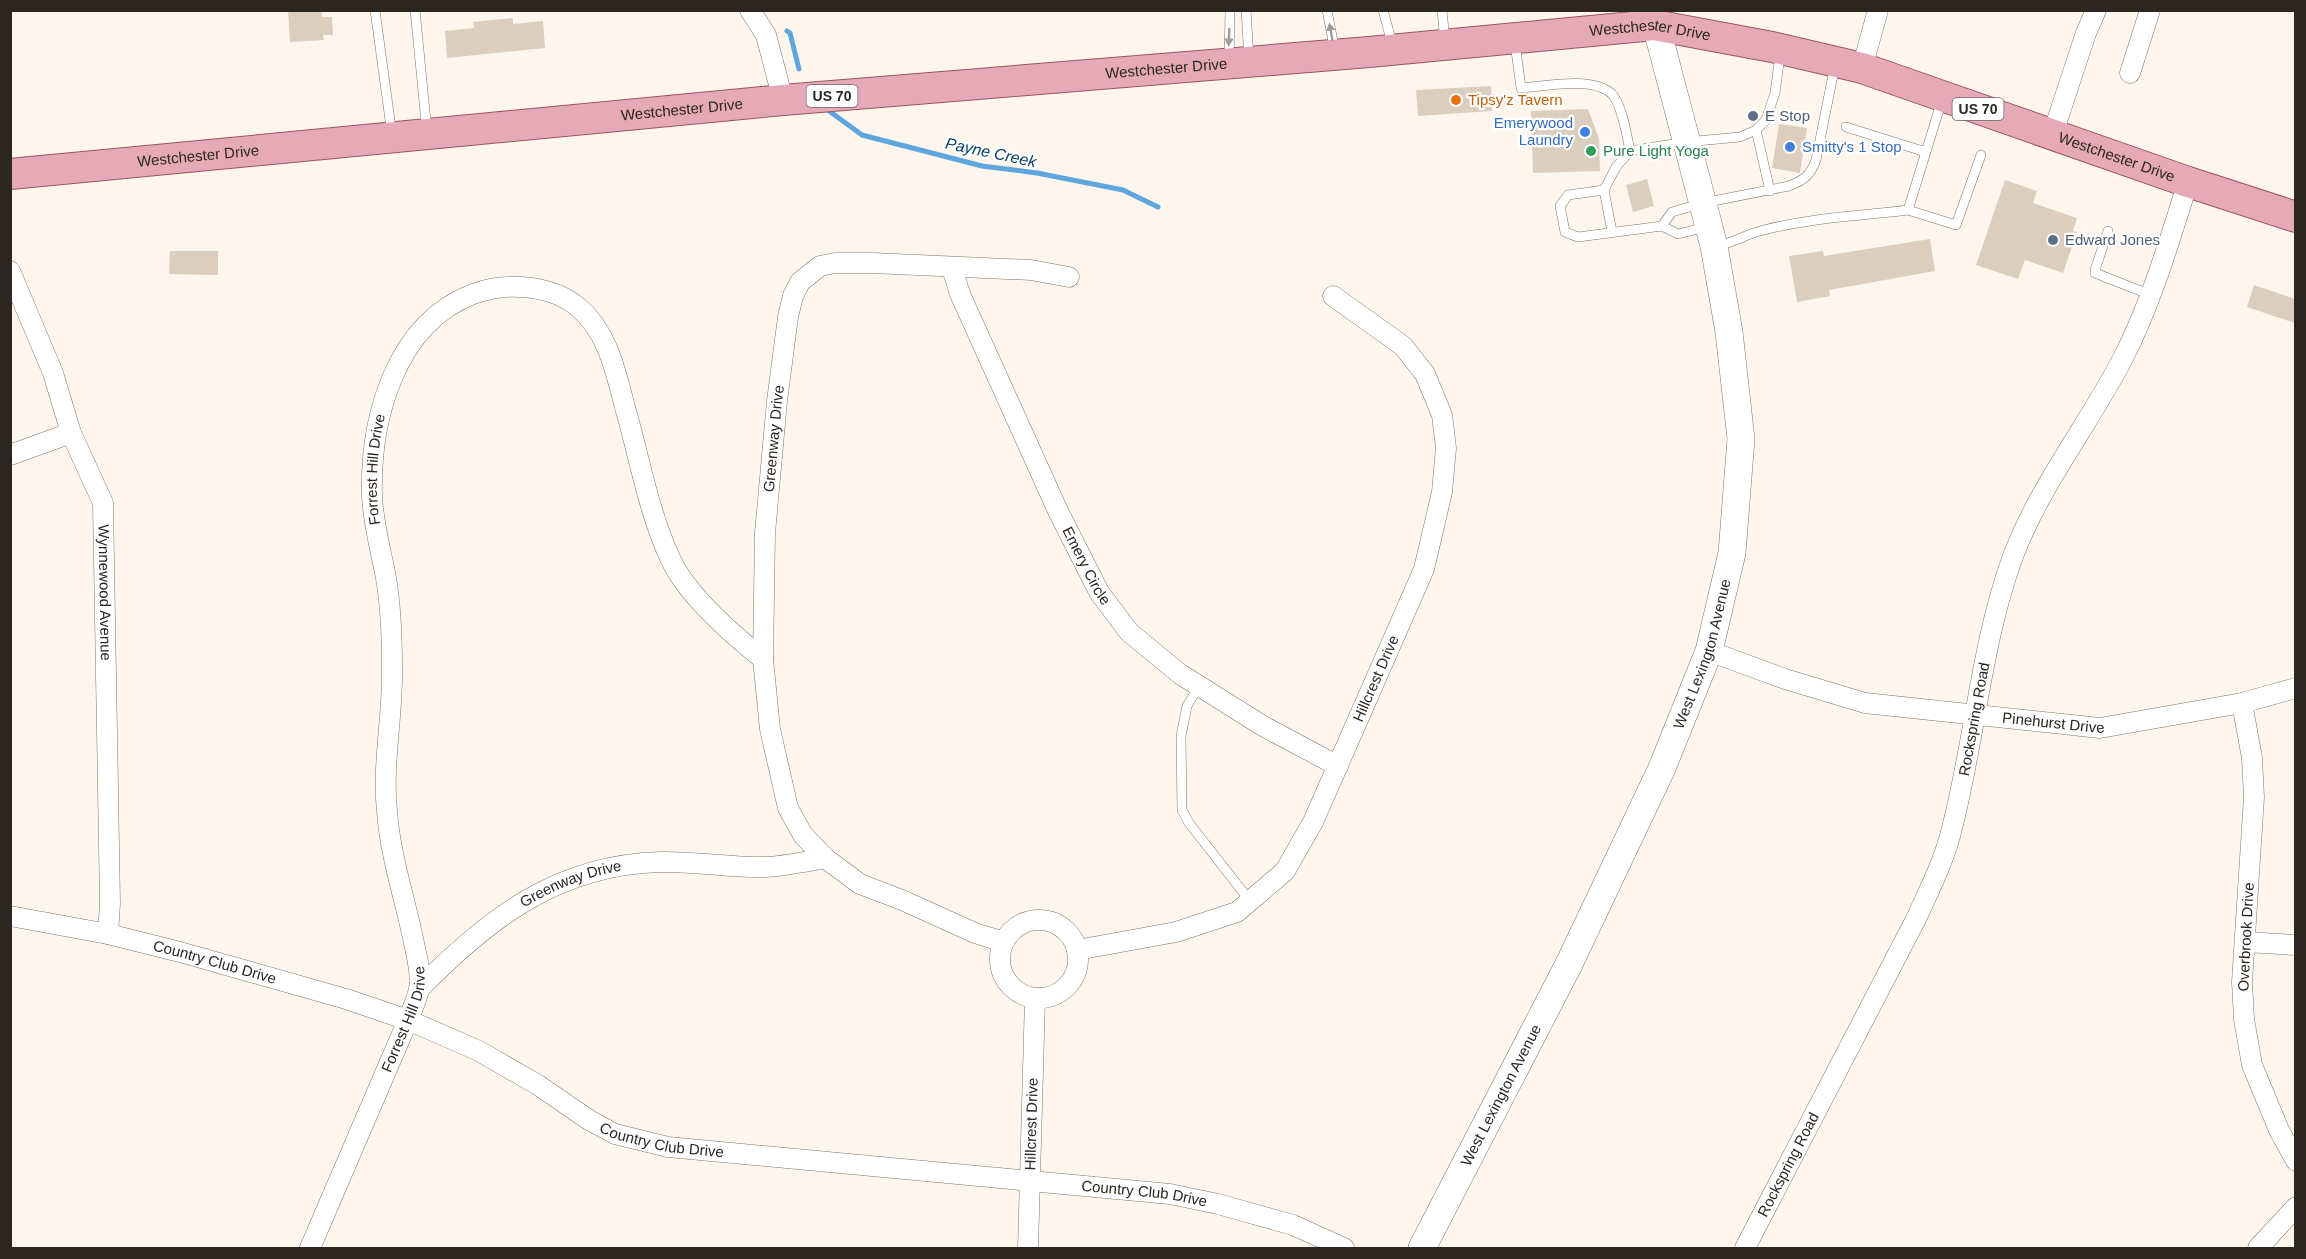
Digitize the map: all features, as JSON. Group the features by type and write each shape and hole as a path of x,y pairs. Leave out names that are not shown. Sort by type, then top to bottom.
{"main road":[{"name":"Westchester Drive","path":"10,174 783,100 1393,50 1514,38 1653,18 1848,65 2295,217"}],"street":[{"path":"750,10 766,35 783,100"},
{"path":"1848,65 1878,10"},
{"path":"2053,133 2086,33 2096,10"},
{"path":"2130,73 2150,10"},
{"name":"West Lexington Avenue","path":"1422,1248 1569,964 1662,768 1709,651 1732,554 1741,439 1729,332 1709,225 1653,18"},
{"name":"Rockspring Road","path":"1745,1248 1917,917 1935,877 1952,831 1986,657 2012,559 2030,518 2122,360 2151,295 2188,182"},
{"name":"Greenway Drive","path":"1004,942 975,933 860,884 825,858 803,835 788,808 770,729 763,659 765,533 777,401 793,296 800,282 820,266 835,262 1031,270 1069,277"},
{"name":"Emery Circle","path":"952,268 960,294 1033,457 1099,592 1129,632 1180,674 1263,726 1338,766"},
{"name":"Wynnewood Avenue","path":"10,271 53,374 71,433 104,503 110,903 108,934"},
{"name":"Forrest Hill Drive","path":"310,1248 420,988 417,960 396,868 387,811 386,780 392,670 387,582 375,524 372,494 375,448 385,400 400,361 423,327 440,310 481,291 505,286 532,288 556,295 576,305 601,334 612,360 657,524 672,563 696,596 739,639 763,659"},
{"name":"Hillcrest Drive","path":"1077,950 1176,932 1237,912 1285,871 1312,822 1338,766 1424,569 1442,492 1446,448 1442,415 1425,374 1403,346 1333,296"},
{"path":"10,455 71,433"},
{"name":"Pinehurst Drive","path":"1709,651 1785,680 1865,703 2100,728 2241,703 2295,688"},
{"name":"Overbrook Drive","path":"2241,703 2252,758 2254,797 2242,982 2244,1019 2252,1065 2278,1130 2295,1161"},
{"name":"Greenway Drive","path":"420,988 452,956 497,918 529,897 585,874 660,862 765,867 825,858"},
{"name":"Country Club Drive","path":"10,916 108,934 346,999 408,1020 479,1051 615,1134 643,1142 668,1147 1030,1179 1170,1194 1293,1225 1344,1248"},
{"path":"1036,920 1049,922 1062,928 1071,937 1077,950 1075,975 1059,993 1047,998 1035,999 1012,988 1000,967 1000,954 1004,942 1012,931 1036,920"},
{"path":"2246,942 2295,945"},
{"name":"Hillcrest Drive","path":"1028,1248 1035,999"},
{"path":"2258,1248 2295,1207"}],"lane":[{"path":"375,10 392,137"},
{"path":"415,10 427,134"},
{"path":"1230,10 1239,62"},
{"path":"1239,62 1246,10"},
{"path":"1327,10 1335,54"},
{"path":"1383,10 1393,50"},
{"path":"1442,10 1445,44"},
{"path":"1514,38 1521,88 1595,85 1612,94 1621,114 1630,151"},
{"path":"1612,232 1604,190 1616,167 1630,151 1686,142 1740,137 1756,130 1766,120 1775,93 1781,49"},
{"path":"1604,190 1568,195 1560,206 1565,232 1578,237 1662,226 1678,234 1709,225 1770,191 1802,181 1811,173 1848,65"},
{"path":"1908,210 1943,97"},
{"path":"1846,127 1926,152"},
{"path":"1756,130 1770,191"},
{"path":"1662,226 1672,212 1709,225 1731,243 1760,231 1828,219 1908,210 1956,225 1981,155"},
{"path":"2108,231 2096,273 2151,295"},
{"path":"1199,686 1184,717 1181,747 1182,810 1250,901"}],"building":[{"path":"288,10 321,10 322,17 332,17 333,35 323,35 324,40 290,42"},
{"path":"513,18 513,24 543,21 545,48 447,58 445,31 474,28 473,22"},
{"path":"1491,86 1492,111 1418,116 1416,90"},
{"path":"1588,109 1599,139 1600,171 1533,173 1531,111"},
{"path":"1779,124 1807,128 1800,173 1772,168"},
{"path":"1647,179 1654,206 1633,212 1626,185"},
{"path":"2005,180 2037,191 2033,203 2077,218 2073,231 2077,232 2063,273 2025,260 2018,279 1976,265"},
{"path":"1930,239 1935,271 1829,290 1830,296 1797,302 1789,256 1823,251 1824,256"},
{"path":"170,251 218,251 218,275 169,274"},
{"path":"2254,285 2295,299 2295,323 2247,307"}],"waterway":[{"name":"Payne Creek","path":"787,31 790,33 799,69"},
{"name":"Payne Creek","path":"825,108 862,135 982,166 1037,173 1123,190 1158,207"}],"place":[{"name":"Tipsy'z Tavern","path":"1456,100"},
{"name":"E Stop","path":"1753,116"},
{"name":"Emerywood Laundry","path":"1585,132"},
{"name":"Smitty's 1 Stop","path":"1790,147"},
{"name":"Pure Light Yoga","path":"1591,151"},
{"name":"Edward Jones","path":"2053,240"}]}
